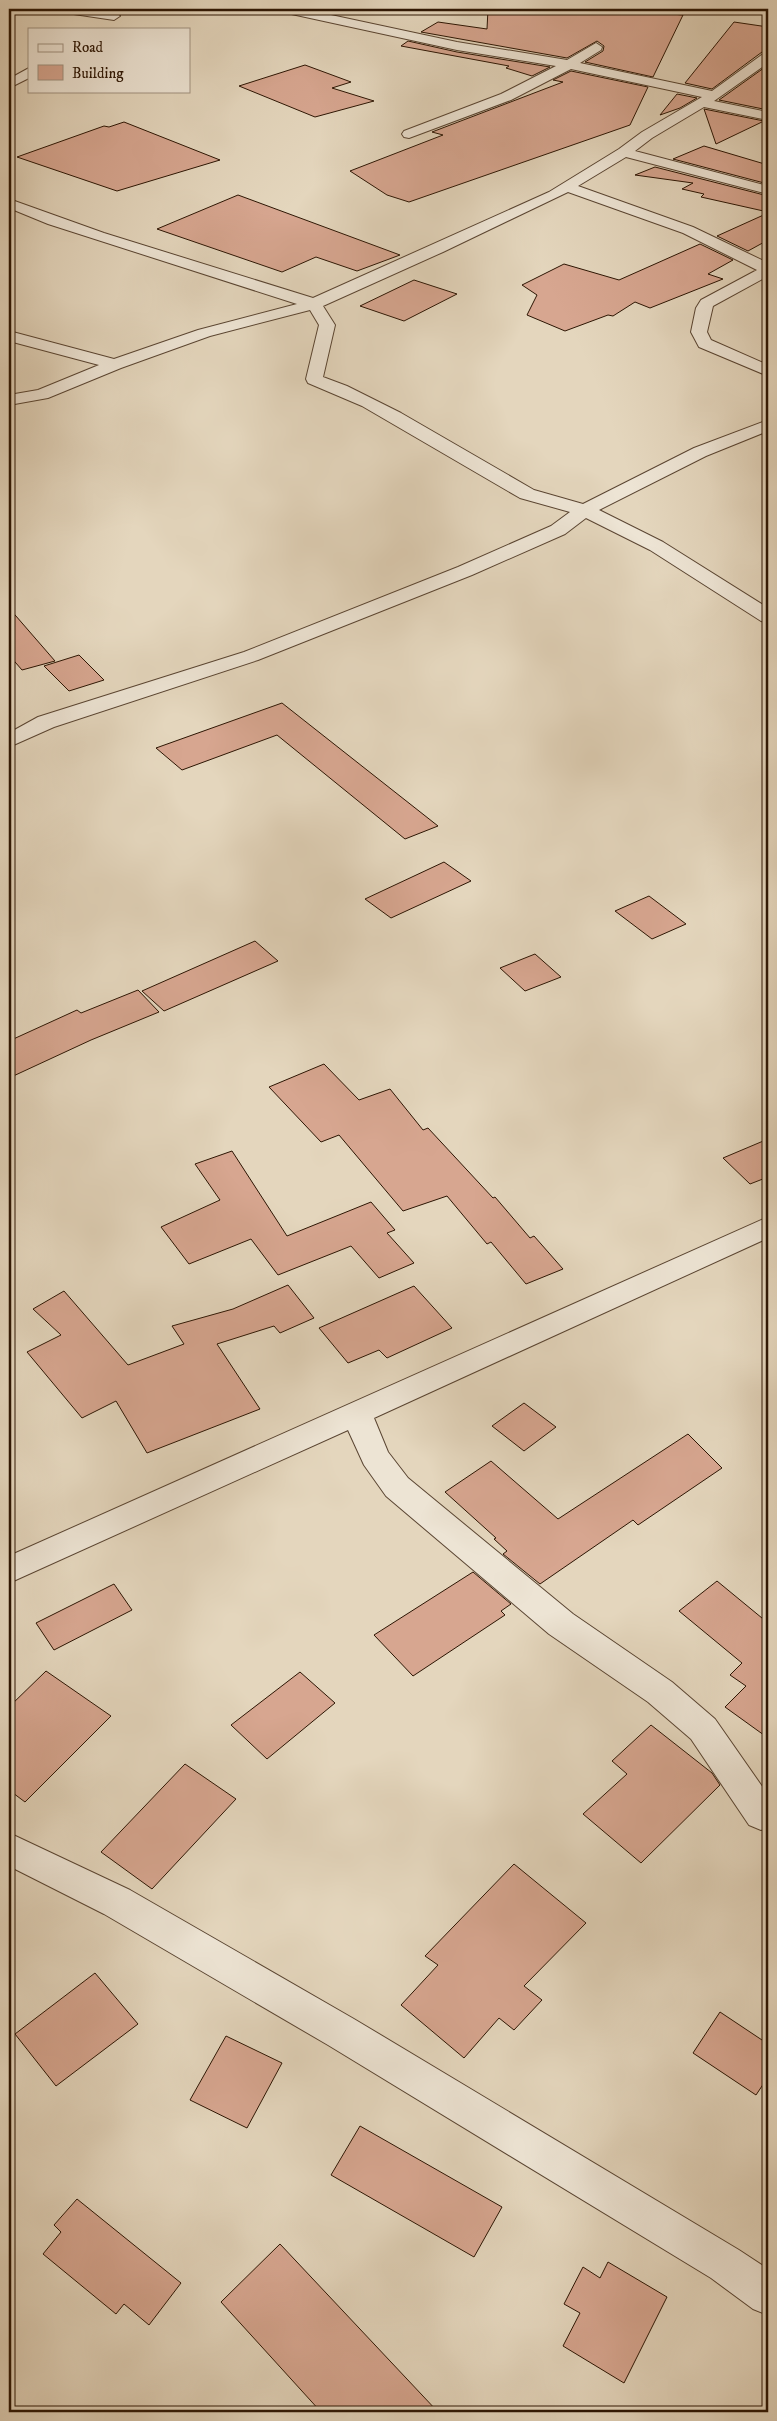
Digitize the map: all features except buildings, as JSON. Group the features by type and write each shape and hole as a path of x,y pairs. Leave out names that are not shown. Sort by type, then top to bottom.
{"street":[{"path":"68,9 114,16"},
{"path":"96,28 126,9"},
{"path":"287,9 457,46 571,65 768,116"},
{"path":"409,134 498,102 571,65 596,47"},
{"path":"9,400 42,394 115,364 204,334 314,304 438,249 567,188 624,152 646,135 708,99 768,57"},
{"path":"9,84 28,73"},
{"path":"624,152 768,190"},
{"path":"567,188 688,230 721,248 768,269"},
{"path":"9,203 54,222 111,241 191,264 314,304 327,325 314,379 335,386 368,403 529,496 584,511 659,545 768,617"},
{"path":"768,269 707,303 704,308 699,332 705,343 768,371"},
{"path":"9,336 115,364"},
{"path":"9,741 46,722 251,656 456,574 558,530 584,511 700,452 768,425"},
{"path":"9,1570 768,1227"},
{"path":"357,1414 375,1458 397,1487 561,1624 660,1692 703,1729 761,1814"},
{"path":"9,1849 116,1902 341,2032 725,2264 768,2294"}]}
